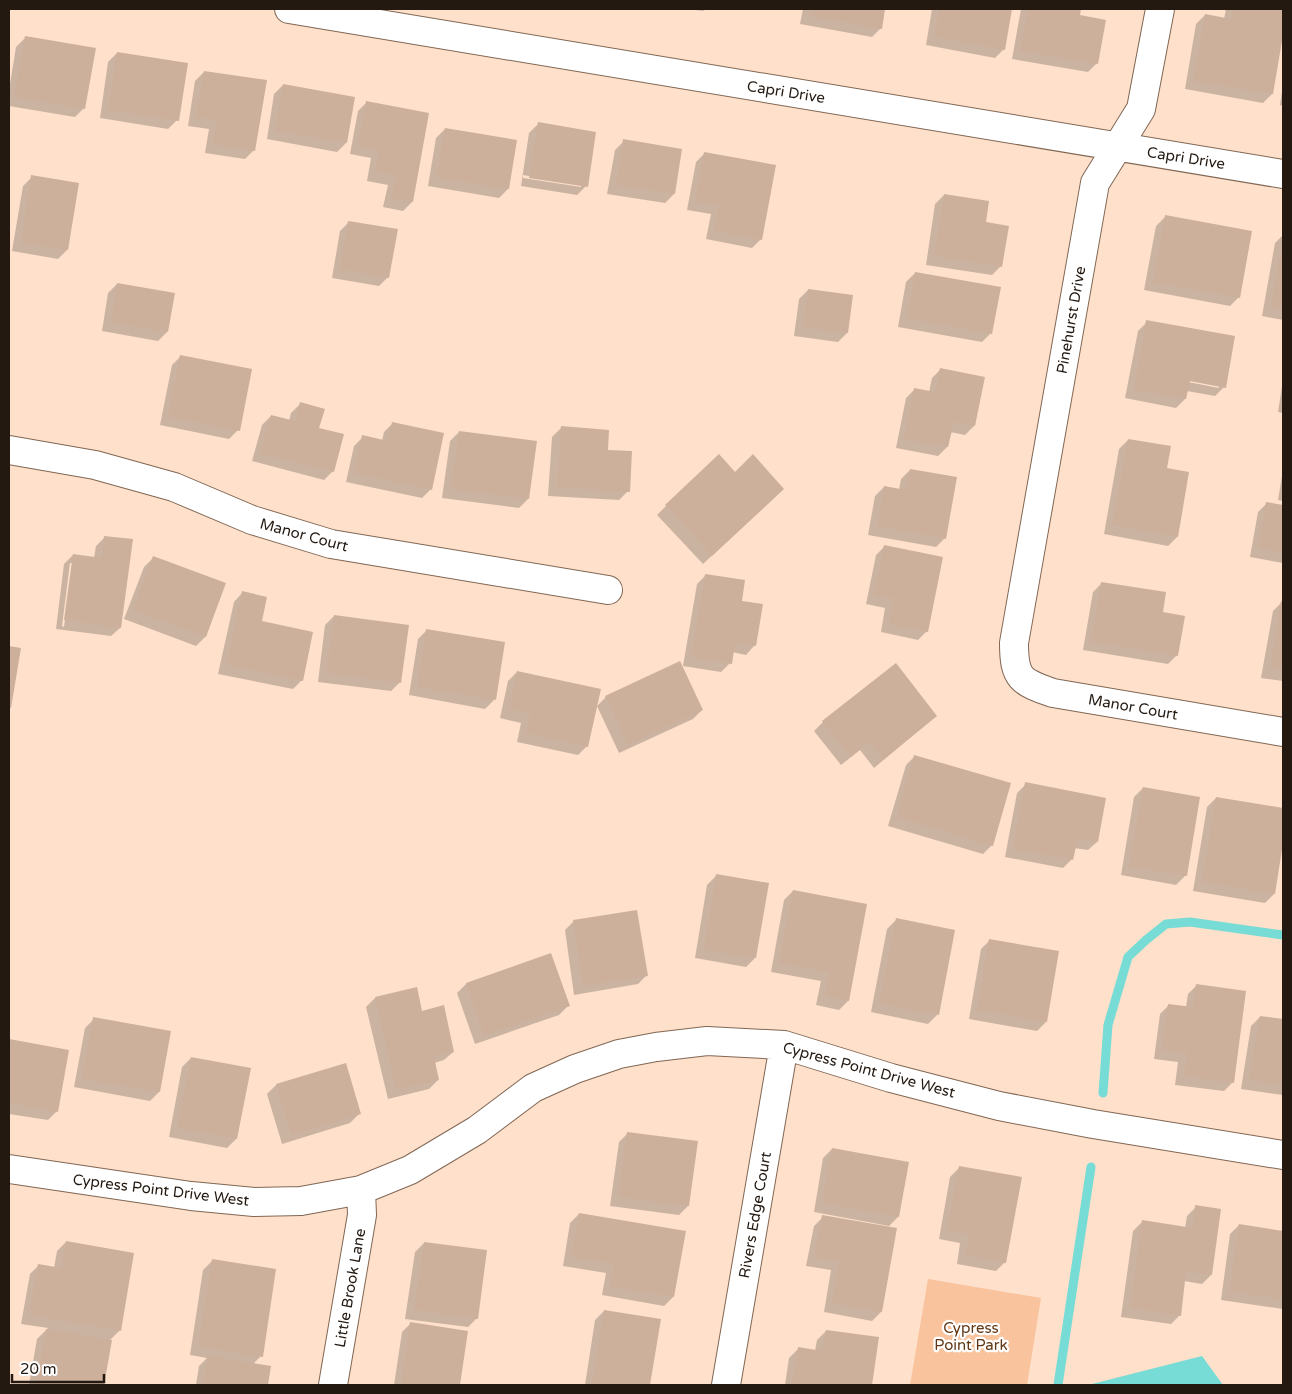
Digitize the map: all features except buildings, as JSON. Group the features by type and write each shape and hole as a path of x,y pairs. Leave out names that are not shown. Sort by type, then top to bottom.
{"street":[{"name":"Capri Drive","path":"289,9 1283,174"},
{"name":"Pinehurst Drive","path":"1014,643 1095,183 1141,108 1160,9"},
{"name":"Manor Court","path":"9,450 95,465 174,487 252,520 332,544 608,590"},
{"name":"Manor Court","path":"1014,643 1014,661 1018,674 1031,685 1053,693 1283,732"},
{"name":"Cypress Point Drive West","path":"9,1169 191,1196 254,1202 302,1201 361,1190 418,1165 477,1130 533,1088 575,1069 619,1054 656,1047 707,1041 784,1045 892,1078 999,1106 1093,1124 1283,1155"},
{"name":"Rivers Edge Court","path":"726,1385 784,1045"},
{"name":"Little Brook Lane","path":"333,1385 362,1215 361,1190"}],"green space":[{"name":"Cypress Point Park","path":"928,1279 1041,1298 1027,1385 910,1385"}],"water":[{"path":"1202,1356 1223,1385 1091,1385 1092,1384"}],"waterway":[{"path":"1103,1093 1108,1025 1128,957 1146,940 1166,924 1190,922 1283,935"},
{"path":"1058,1385 1091,1167"}]}
